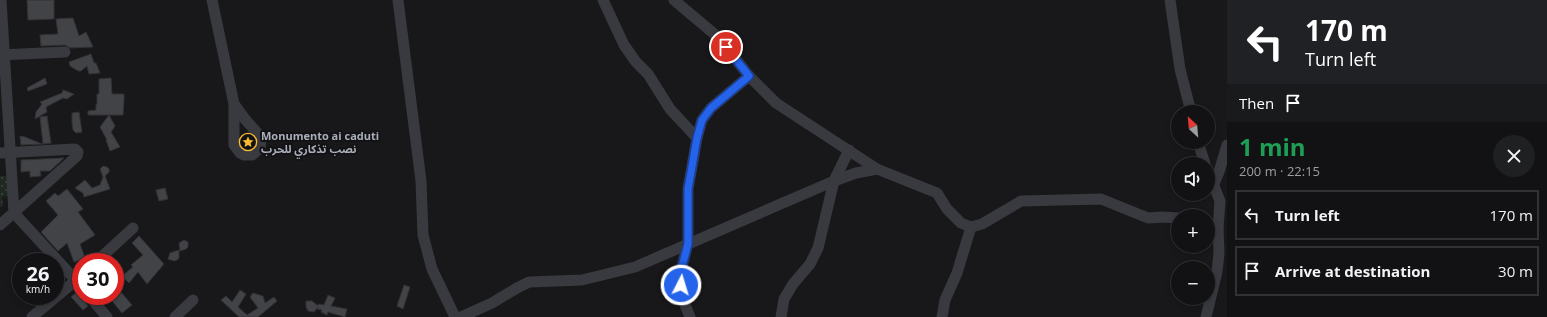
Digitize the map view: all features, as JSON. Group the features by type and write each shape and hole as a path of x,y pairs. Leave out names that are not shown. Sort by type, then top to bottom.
{"street":[{"path":"1,0 2,55 12,152 14,213 72,273"},
{"path":"212,0 234,104"},
{"path":"398,0 421,181 423,235 432,269 455,317"},
{"path":"603,0 624,45 636,62 648,74 670,109 697,138"},
{"path":"674,0 719,38 749,76 776,103 877,169 937,193 947,209 961,223 971,227 982,224 1021,201 1101,199 1148,218 1171,218"},
{"path":"1170,0 1180,69 1189,105"},
{"path":"2,55 65,52"},
{"path":"690,317 681,295 680,274 688,244 688,189 697,138 702,120 711,108 749,76"},
{"path":"1215,182 1227,145"},
{"path":"0,153 75,149 78,152 77,156 0,225"},
{"path":"781,317 784,299 793,284 810,264 818,248 834,181 849,150"},
{"path":"461,317 492,303 530,282 582,280 635,266 834,181 856,173 877,169"},
{"path":"1215,187 1220,201 1215,219"},
{"path":"942,317 945,300 958,273 971,227"},
{"path":"106,253 133,228"},
{"path":"1206,317 1219,253 1215,235"},
{"path":"1216,272 1227,252"},
{"path":"32,317 72,286"},
{"path":"175,317 193,300"},
{"path":"97,305 107,317"}],"shaded area":[{"path":"0,176 7,176 8,196 2,197 3,206 0,207"}],"building":[{"path":"27,0 54,0 54,19 28,20"},
{"path":"73,18 79,36 86,32 93,47 70,48 65,45 41,46 40,35 58,34 56,19"},
{"path":"91,54 100,73 89,74 87,66 81,71 78,71 70,66 69,62"},
{"path":"45,78 47,84 28,91 27,88"},
{"path":"111,78 112,94 124,94 123,115 88,115 88,111 96,110 97,94 99,94 99,79"},
{"path":"63,90 74,94 67,99 63,98 46,107 47,112 35,119 36,112 42,104 40,102 62,93"},
{"path":"79,112 82,132 76,133 73,130 72,113"},
{"path":"109,115 115,126 111,132 120,147 110,151 107,140 100,127"},
{"path":"47,116 51,143 43,144 40,117"},
{"path":"20,136 25,137 42,144 21,145"},
{"path":"64,158 50,171 40,171 41,176 30,177 30,171 21,172 21,160"},
{"path":"103,166 109,169 109,172 105,176 110,189 84,197 83,193 75,188 85,180 92,188 100,185 103,177 100,169"},
{"path":"165,188 168,199 159,201 156,190"},
{"path":"67,189 83,209 78,212 95,235 80,244 83,253 72,253 72,257 67,243 58,251 41,232 58,215 46,201 55,193 58,196"},
{"path":"139,236 164,264 147,284 138,272 129,283 124,278 124,274 133,267 131,265 143,255 132,243"},
{"path":"184,240 188,242 188,247 180,251 179,243"},
{"path":"179,250 179,258 177,260 174,261 168,259 170,253"},
{"path":"404,285 410,287 403,309 397,306"},
{"path":"240,290 246,294 238,307 247,315 258,308 250,297 253,293 263,296 265,303 274,297 277,301 258,317 239,317 221,300 226,296 232,302"},
{"path":"328,295 335,298 331,306 347,309 345,317 328,312 327,315 321,312 322,310 317,309 318,307 314,312 308,311 306,301 312,301 318,306 318,304 324,305"},
{"path":"124,296 132,305 122,313 115,305 124,305"},
{"path":"78,305 87,305 88,306 83,310"}],"place":[{"name":"Monumento ai caduti نصب تذكاري للحرب","path":"248,142"}],"route":[{"path":"681,285 680,274 688,244 688,189 697,138 702,120 711,108 749,76 726,47"}]}
